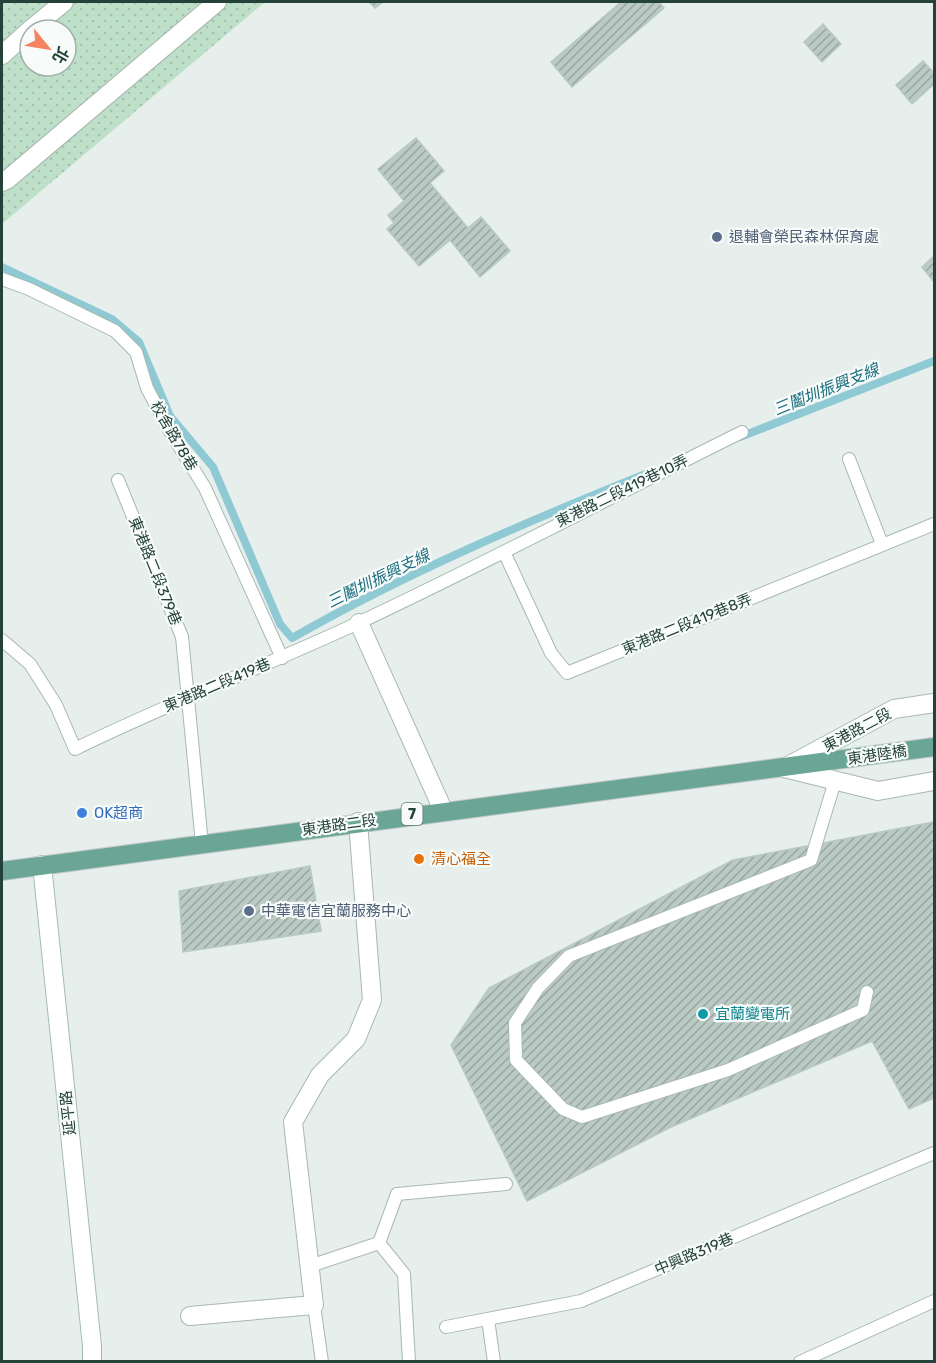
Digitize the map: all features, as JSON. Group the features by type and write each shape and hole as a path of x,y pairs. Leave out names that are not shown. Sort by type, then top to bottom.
{"main road":[{"name":"東港陸橋","path":"783,768 934,747"},
{"name":"東港路二段","path":"2,871 443,810 783,768"}],"street":[{"path":"45,18 64,2"},
{"path":"2,182 217,2"},
{"path":"2,55 18,41"},
{"path":"359,623 443,810"},
{"name":"東港路二段","path":"783,768 894,709 934,703"},
{"name":"東港路二段","path":"783,768 878,791 934,782"},
{"path":"190,1316 314,1305 294,1122 320,1075 356,1039 372,1000 358,822"},
{"name":"延平路","path":"42,865 92,1362"}],"lane":[{"name":"校舍路78巷","path":"2,279 29,289 115,331 136,352 147,388 168,428 205,488 282,658"},
{"name":"東港路二段419巷10弄","path":"504,552 742,432"},
{"path":"849,459 882,544"},
{"name":"東港路二段379巷","path":"118,480 182,637 202,844"},
{"name":"東港路二段419巷8弄","path":"504,552 551,653 567,673 934,524"},
{"name":"東港路二段419巷","path":"2,640 30,664 56,705 75,749 359,623 504,552"},
{"path":"835,781 812,860 569,956 538,988 515,1023 516,1059 563,1109 582,1118 728,1070 863,1010 867,992"},
{"name":"中興路319巷","path":"446,1326 581,1302 934,1153"},
{"path":"379,1243 397,1194 506,1184"},
{"path":"309,1266 379,1243"},
{"path":"379,1243 404,1274 408,1362"},
{"path":"800,1362 934,1301"},
{"path":"314,1305 322,1362"},
{"path":"488,1319 494,1362"}],"green space":[{"path":"2,2 265,2 2,224"}],"building":[{"path":"369,2 383,2 375,8"},
{"path":"621,2 659,2 664,8 572,87 551,62"},
{"path":"823,24 841,44 822,62 804,42"},
{"path":"923,61 934,73 934,84 912,104 896,85"},
{"path":"416,138 444,171 430,183 468,228 481,217 510,251 480,277 450,240 419,266 387,229 394,223 388,215 404,201 378,169"},
{"path":"934,256 934,282 922,267"},
{"name":"宜蘭變電所","path":"934,822 934,1098 909,1109 872,1041 671,1127 527,1201 451,1045 489,988 733,860"},
{"name":"中華電信宜蘭服務中心","path":"310,866 321,931 183,952 179,891"}],"waterway":[{"name":"三鬮圳振興支線","path":"2,267 112,319 139,342 170,416 213,467 280,624 292,638 423,570 557,510 648,473"},
{"name":"三鬮圳振興支線","path":"740,437 934,361"}],"place":[{"name":"退輔會榮民森林保育處","path":"717,237"},
{"name":"OK超商","path":"82,813"},
{"name":"清心福全","path":"419,859"},
{"name":"中華電信宜蘭服務中心","path":"249,911"},
{"name":"宜蘭變電所","path":"703,1014"}]}
